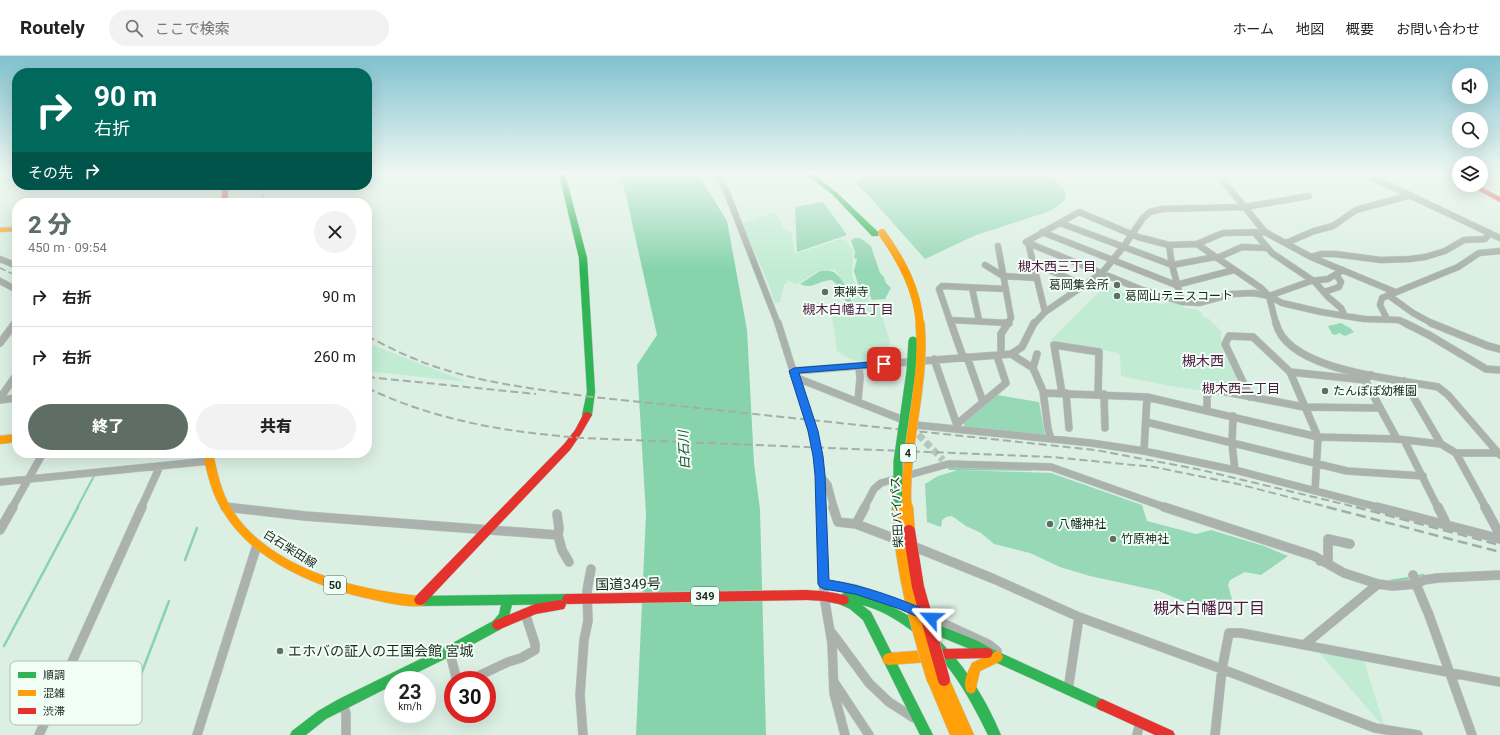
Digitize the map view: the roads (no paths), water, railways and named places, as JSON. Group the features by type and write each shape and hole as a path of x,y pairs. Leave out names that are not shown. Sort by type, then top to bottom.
{"main road":[{"path":"420,600 567,447 582,425 589,408 591,385 583,258 570,206"},
{"name":"柴田バイパス","path":"848,206 878,233 895,263 903,281 910,307 913,345 898,462 898,522 907,589 919,638 933,680 956,735"},
{"name":"柴田バイパス","path":"854,206 904,267 916,296 921,338 920,371 907,461 908,521 911,558 930,636 944,680 968,735"},
{"path":"0,230 12,229"},
{"path":"0,440 12,439"},
{"name":"白石柴田線","path":"209,458 211,474 225,507 233,519 257,545 308,576 329,584 374,595 451,602 508,600"},
{"name":"国道349号","path":"508,600 807,595 837,597 860,608 867,616 919,722 927,735"},
{"name":"349","path":"837,597 865,600 897,613 930,637 948,654 972,688 995,735"},
{"name":"349","path":"296,735 316,719 343,703 453,649 497,625 525,613 586,598"},
{"path":"497,625 504,616 508,600"},
{"path":"897,613 974,645 1068,690 1169,735"},
{"path":"888,659 948,654 988,653"},
{"path":"972,688 972,676 976,667 997,657"}],"street":[{"path":"732,206 776,316 815,441 820,475 824,596 832,643 834,692 846,735"},
{"path":"795,374 934,359 1011,354 1022,347 1034,323 1045,312 1102,273 1124,246 1143,218 1150,212 1164,209 1253,206"},
{"path":"1286,243 1314,231 1333,226 1356,210 1373,206"},
{"path":"1432,206 1500,238"},
{"path":"1245,207 1265,232 1311,257 1392,293 1413,313 1433,324 1488,346 1500,349"},
{"path":"1045,312 1028,242 1026,242 1079,212 1131,234 1169,245 1198,244 1223,233 1265,232"},
{"path":"1060,222 1172,265 1216,258 1242,247 1267,248"},
{"path":"1042,232 1176,285 1234,270"},
{"path":"1311,257 1322,254 1335,254 1381,260 1425,258 1445,251 1464,240 1485,239 1490,232"},
{"path":"1255,233 1267,248 1315,282 1341,308 1345,316"},
{"path":"1028,242 1140,289 1182,302 1199,303 1243,293 1269,296 1310,281 1315,282 1337,276 1343,270"},
{"path":"1198,244 1261,288 1269,296 1282,303 1364,319 1399,320 1414,326 1486,369 1500,370"},
{"path":"1169,245 1176,285 1182,302"},
{"path":"958,427 983,402 1006,383 999,355 1001,334 1011,318 998,246"},
{"path":"1387,319 1380,305 1382,298 1458,268 1479,253 1500,251"},
{"path":"0,259 12,264"},
{"path":"1032,262 1085,286"},
{"path":"985,265 1003,276 1037,278"},
{"path":"1324,292 1339,287 1341,282 1337,276"},
{"path":"0,281 12,287"},
{"path":"983,402 939,289 942,286 1006,289"},
{"path":"972,288 979,320"},
{"path":"1269,296 1278,333 1289,345 1320,362 1438,387 1444,390 1499,454"},
{"path":"950,320 1009,322"},
{"path":"0,343 12,327"},
{"path":"1250,397 1225,344 1229,336 1253,337 1290,372 1318,437 1315,491"},
{"path":"1069,428 1064,393 1054,345 1099,352 1101,394 1105,428"},
{"path":"1011,354 1033,368"},
{"path":"1037,354 1033,368 1035,376 1044,393 1051,439"},
{"path":"934,359 958,427"},
{"path":"858,401 860,378 859,366"},
{"path":"1290,372 1365,380"},
{"path":"795,374 908,424 958,427 1144,451 1235,470 1500,539"},
{"path":"1365,380 1371,374"},
{"path":"1365,380 1380,408 1423,476 1447,525"},
{"path":"0,399 12,381"},
{"path":"1404,381 1441,444"},
{"path":"1207,411 1207,394 1216,390 1304,407 1380,408"},
{"path":"1044,393 1147,396 1318,437 1400,440 1441,444 1456,453 1499,454"},
{"path":"1144,451 1147,396"},
{"path":"0,399 12,398"},
{"path":"1233,416 1232,444 1235,470"},
{"path":"1146,422 1347,471 1423,476"},
{"path":"1456,453 1500,535"},
{"path":"0,530 14,508 28,478 40,458"},
{"path":"0,482 160,466 204,458"},
{"path":"856,524 874,489 881,483 946,462 1051,467 1178,512 1314,556 1326,566 1365,581 1393,586 1436,578 1500,575"},
{"path":"72,661 160,466"},
{"path":"820,475 829,485 835,517 838,522 856,524 879,532 994,579 1079,618 1222,669 1375,728 1418,735"},
{"path":"225,507 305,516 558,535"},
{"path":"557,514 559,528 558,535 562,550 569,562"},
{"path":"1320,561 1328,560 1328,539 1350,544"},
{"path":"197,735 257,545"},
{"path":"583,735 580,695 584,640 588,621 586,598 591,568"},
{"path":"1416,581 1472,735"},
{"path":"824,584 855,589 903,605 988,644 997,651 997,657"},
{"path":"1304,645 1378,584"},
{"path":"453,649 452,657 456,677 471,680 492,672 505,663 520,658 535,650 535,644 525,613"},
{"path":"1068,690 1079,618"},
{"path":"830,630 869,683 889,702 919,722"},
{"path":"1215,735 1222,669 1229,633 1241,633 1500,682"},
{"path":"833,680 869,735"},
{"path":"343,703 346,714 346,735"},
{"path":"1137,735 1140,722"},
{"path":"39,735 43,725"}],"water":[{"name":"白石川","path":"628,206 718,206 727,221 747,330 754,463 760,510 766,735 636,735 646,514 637,365 657,335"}],"waterway":[{"path":"949,469 1031,470"},
{"path":"77,508 95,474"},
{"path":"4,646 78,507"},
{"path":"185,560 197,528"},
{"path":"1417,577 1423,575"},
{"path":"1391,581 1410,578"},
{"path":"142,672 169,601"}],"tunnel":[{"path":"911,427 943,460"}],"railway":[{"path":"0,268 12,274"},
{"path":"372,339 405,355 436,367 463,375 514,386 584,396 1095,450 1197,469 1358,507"},
{"path":"372,378 536,394"},
{"path":"372,390 419,409 446,417 526,432 582,438 1052,457 1154,467 1238,484 1331,508"},
{"path":"1327,507 1500,552"},
{"path":"1358,507 1500,545"}],"place":[{"name":"葛岡集会所","path":"1117,285"},
{"name":"東禅寺","path":"825,292"},
{"name":"葛岡山テニスコート","path":"1117,296"},
{"name":"たんぽぽ幼稚園","path":"1325,391"},
{"name":"八幡神社","path":"1050,524"},
{"name":"竹原神社","path":"1113,539"},
{"name":"エホバの証人の王国会館 宮城","path":"280,651"}],"district":[{"name":"槻木西三丁目","path":"1057,266"},
{"name":"槻木白幡五丁目","path":"848,309"},
{"name":"槻木西","path":"1203,361"},
{"name":"槻木西二丁目","path":"1241,388"},
{"name":"槻木白幡四丁目","path":"1209,608"}]}
